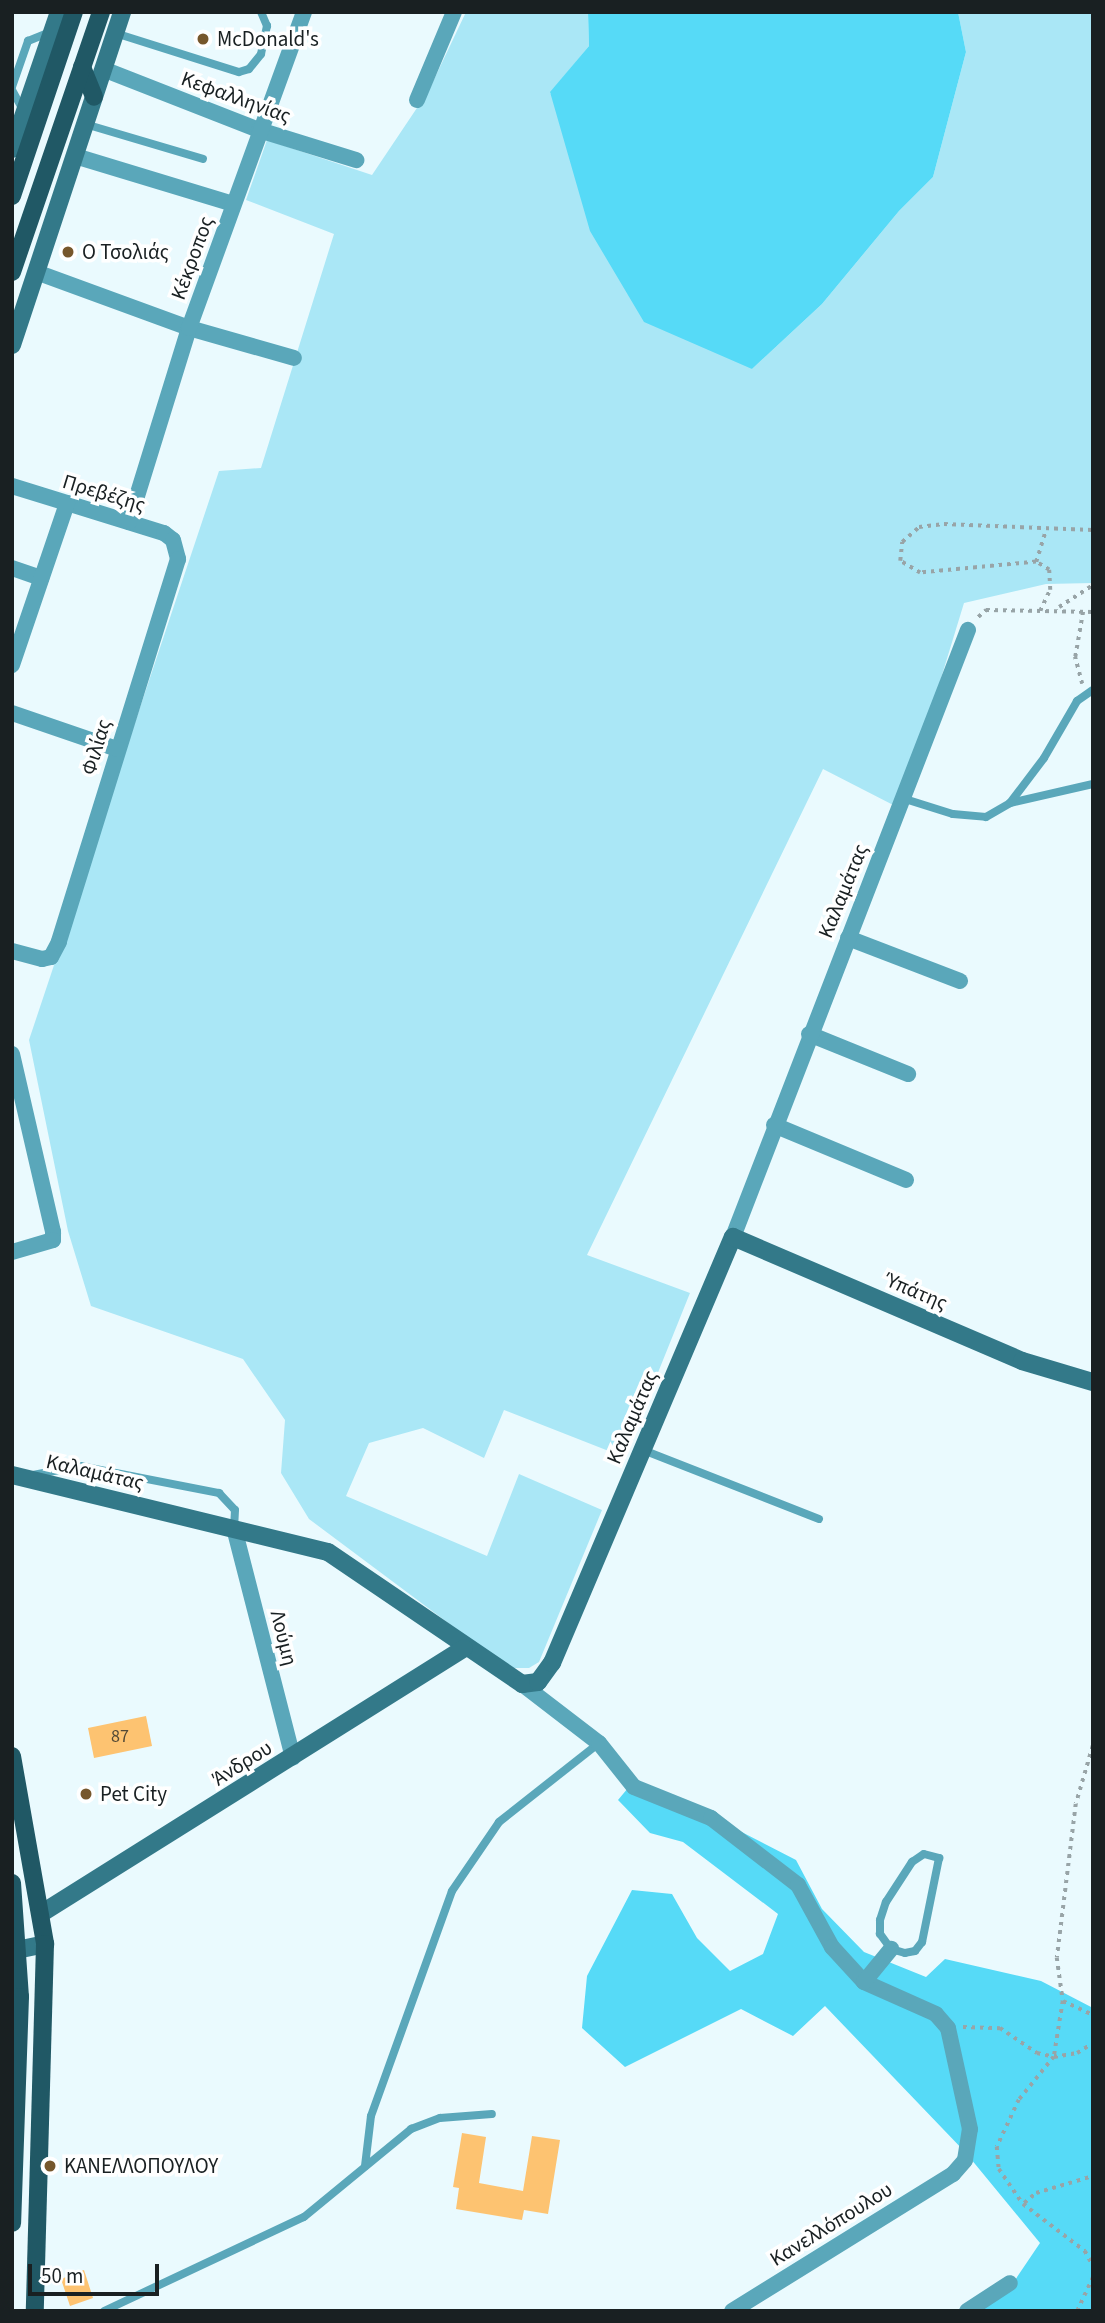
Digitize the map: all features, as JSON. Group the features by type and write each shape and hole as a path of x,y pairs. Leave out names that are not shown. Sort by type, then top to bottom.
{"main road":[{"path":"12,196 74,12"},
{"path":"12,272 101,12"},
{"path":"82,67 94,97"},
{"path":"12,1756 42,1913 45,1944 35,2311"},
{"path":"12,1883 16,1950 12,2223"}],"street":[{"path":"12,149 59,12"},
{"path":"12,345 122,12"},
{"name":"Κέκροπος","path":"129,522 189,328 304,12"},
{"path":"417,100 453,12"},
{"name":"Κεφαλληνίας","path":"103,69 260,130 356,160"},
{"path":"75,156 233,204"},
{"path":"36,272 189,328 294,358"},
{"name":"Πρεβέζης","path":"12,486 164,533 177,548"},
{"path":"12,665 67,503"},
{"name":"Φιλίας","path":"12,951 35,959 51,957 59,942 117,749 176,570 177,548"},
{"path":"12,568 41,578"},
{"name":"Καλαμάτας","path":"16,1476 328,1552 464,1648 522,1684 538,1682 552,1663 733,1237 809,1034 905,799 968,630"},
{"path":"12,713 117,749"},
{"path":"848,938 960,982"},
{"path":"809,1034 908,1074"},
{"path":"12,1054 14,1077 32,1132 53,1240 12,1252"},
{"path":"774,1125 906,1180"},
{"name":"Ύπάτης","path":"733,1237 1022,1360 1088,1382"},
{"name":"Λούμη","path":"234,1528 293,1758"},
{"name":"Άνδρου","path":"42,1913 293,1758 464,1648"},
{"path":"522,1684 599,1743 634,1787 712,1818 798,1885 832,1947 864,1982 936,2014 948,2028"},
{"path":"16,1950 45,1944"},
{"path":"864,1982 891,1949"},
{"path":"15,1982 45,1972"},
{"name":"Κανελλόπουλου","path":"732,2311 953,2174 965,2160 970,2129 948,2028"},
{"path":"967,2311 1010,2283"}],"lane":[{"path":"116,33 239,72 248,69 261,54 267,26 261,12"},
{"path":"24,114 12,89 27,41 53,31"},
{"path":"85,124 203,159"},
{"path":"1010,803 1084,695 1093,690"},
{"path":"905,799 969,818 986,817 1010,803 1093,784"},
{"path":"643,1450 819,1519"},
{"path":"16,1476 80,1466 207,1490 230,1501 234,1528"},
{"path":"365,2166 371,2116 452,1891 499,1822 599,1743"},
{"path":"924,1854 939,1858 922,1942 915,1951 891,1949 880,1934 886,1902 912,1862 924,1854"},
{"path":"104,2311 304,2217 411,2129 440,2118 492,2114"}],"path":[{"path":"1040,611 1050,590 1049,570 1036,562 920,573 907,570 899,552 902,542 919,527 970,524 1046,530 1093,530"},
{"path":"1036,562 1046,530"},
{"path":"1057,608 1093,585"},
{"path":"968,630 986,610 1040,611 1057,608 1093,612"},
{"path":"1083,611 1075,657 1084,695"},
{"path":"1093,1746 1076,1804 1057,1958 1063,2001 1054,2057 1019,2100 997,2147 999,2169 1023,2204 1085,2251 1093,2266"},
{"path":"1063,2001 1093,2015"},
{"path":"948,2028 1000,2028 1037,2053 1054,2057 1077,2053 1093,2043"},
{"path":"1023,2204 1036,2193 1093,2176"},
{"path":"1077,2311 1093,2276"}],"shaded area":[{"path":"466,12 588,12 589,46 550,93 752,369 822,304 899,211 933,177 966,52 958,12 1093,12 1093,583 1046,584 964,603 901,809 823,769 587,1255 690,1293 624,1457 504,1410 484,1458 423,1428 369,1443 346,1496 487,1556 519,1474 602,1510 539,1662 529,1668 514,1668 479,1646 309,1519 281,1473 285,1420 243,1359 91,1306 68,1231 29,1040 219,471 261,468 334,234 246,200 267,140 372,175 429,90"},
{"path":"588,12 958,12 966,52 933,177 899,211 822,304 752,369 644,322 590,231 550,92 589,46"},
{"path":"628,1788 658,1789 796,1860 822,1909 864,1952 926,1977 945,1959 1041,1981 1093,2008 1093,2311 977,2311 1009,2289 1040,2243 966,2153 825,2006 793,2036 741,2009 625,2067 582,2028 587,1976 632,1890 672,1894 697,1938 730,1971 763,1954 778,1914 683,1842 650,1833 618,1800"}],"building":[{"path":"146,1716 152,1746 94,1758 88,1728"},
{"path":"462,2133 486,2137 479,2183 523,2191 532,2136 560,2140 548,2214 524,2210 522,2220 456,2209 459,2188 453,2187"},
{"path":"84,2270 93,2298 70,2306 61,2279"}],"place":[{"name":"McDonald's","path":"203,39"},
{"name":"Ο Τσολιάς","path":"68,252"},
{"name":"Pet City","path":"86,1794"},
{"name":"ΚΑΝΕΛΛΟΠΟΥΛΟΥ","path":"50,2166"}]}
